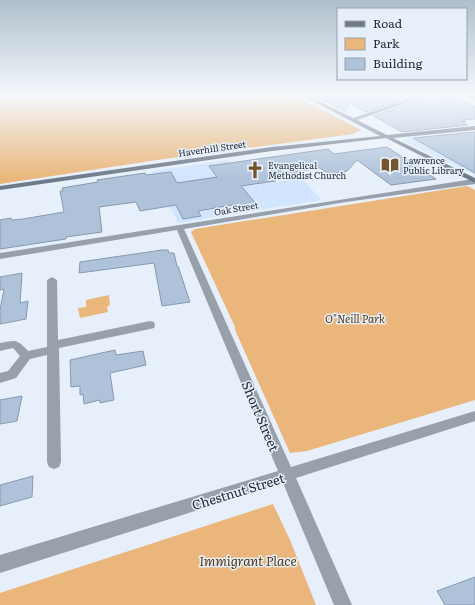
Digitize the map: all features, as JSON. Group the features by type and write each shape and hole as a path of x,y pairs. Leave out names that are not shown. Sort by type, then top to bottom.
{"main road":[{"path":"356,122 475,182"},
{"name":"Haverhill Street","path":"0,188 272,149 475,128"}],"street":[{"name":"Oak Street","path":"0,256 346,200 475,182"},
{"name":"Short Street","path":"180,228 343,605"},
{"path":"52,280 54,462"},
{"path":"0,378 12,375 26,356 53,348 150,325"},
{"path":"0,347 15,344 26,356"},
{"name":"Chestnut Street","path":"0,564 287,476 475,416"}],"shaded area":[{"path":"475,132 475,175 403,141 404,139"},
{"path":"229,160 253,186 301,178 322,200 178,223 152,171"}],"green space":[{"path":"0,122 346,122 361,130 353,134 157,160 0,184"},
{"name":"O\"Neill Park","path":"467,186 475,190 475,400 307,451 290,453 235,330 235,327 191,232 195,229"},
{"path":"109,295 110,305 107,307 108,312 80,318 78,308 86,307 86,300"},
{"name":"Immigrant Place","path":"273,504 290,540 316,605 0,605 0,593"}],"building":[{"path":"385,122 462,122 468,125 402,132"},
{"path":"475,132 475,173 413,138"},
{"path":"387,147 436,179 391,185 357,160 345,172 331,173 320,168 272,176 276,181 241,186 258,206 241,209 237,204 198,211 201,216 183,219 176,205 140,211 136,202 99,207 102,232 0,249 0,220 11,218 11,220 23,219 64,212 60,191 63,191 62,188 98,182 97,180 145,173 146,175 171,172 177,183 217,177 209,166 328,149 334,154"},
{"path":"168,250 169,253 174,253 190,302 162,306 154,263 79,273 80,262"},
{"path":"22,273 20,303 28,301 26,319 0,324 0,310 4,289 0,290 0,277"},
{"path":"115,350 116,355 143,351 146,365 110,373 114,400 100,403 100,400 84,404 83,394 80,395 80,386 71,387 70,360"},
{"path":"22,396 17,421 0,424 0,400"},
{"path":"33,476 32,497 0,506 0,485"},
{"path":"475,577 475,605 445,605 437,591"}],"place":[{"name":"Lawrence Public Library","path":"390,165"},
{"name":"Evangelical Methodist Church","path":"255,170"}]}
